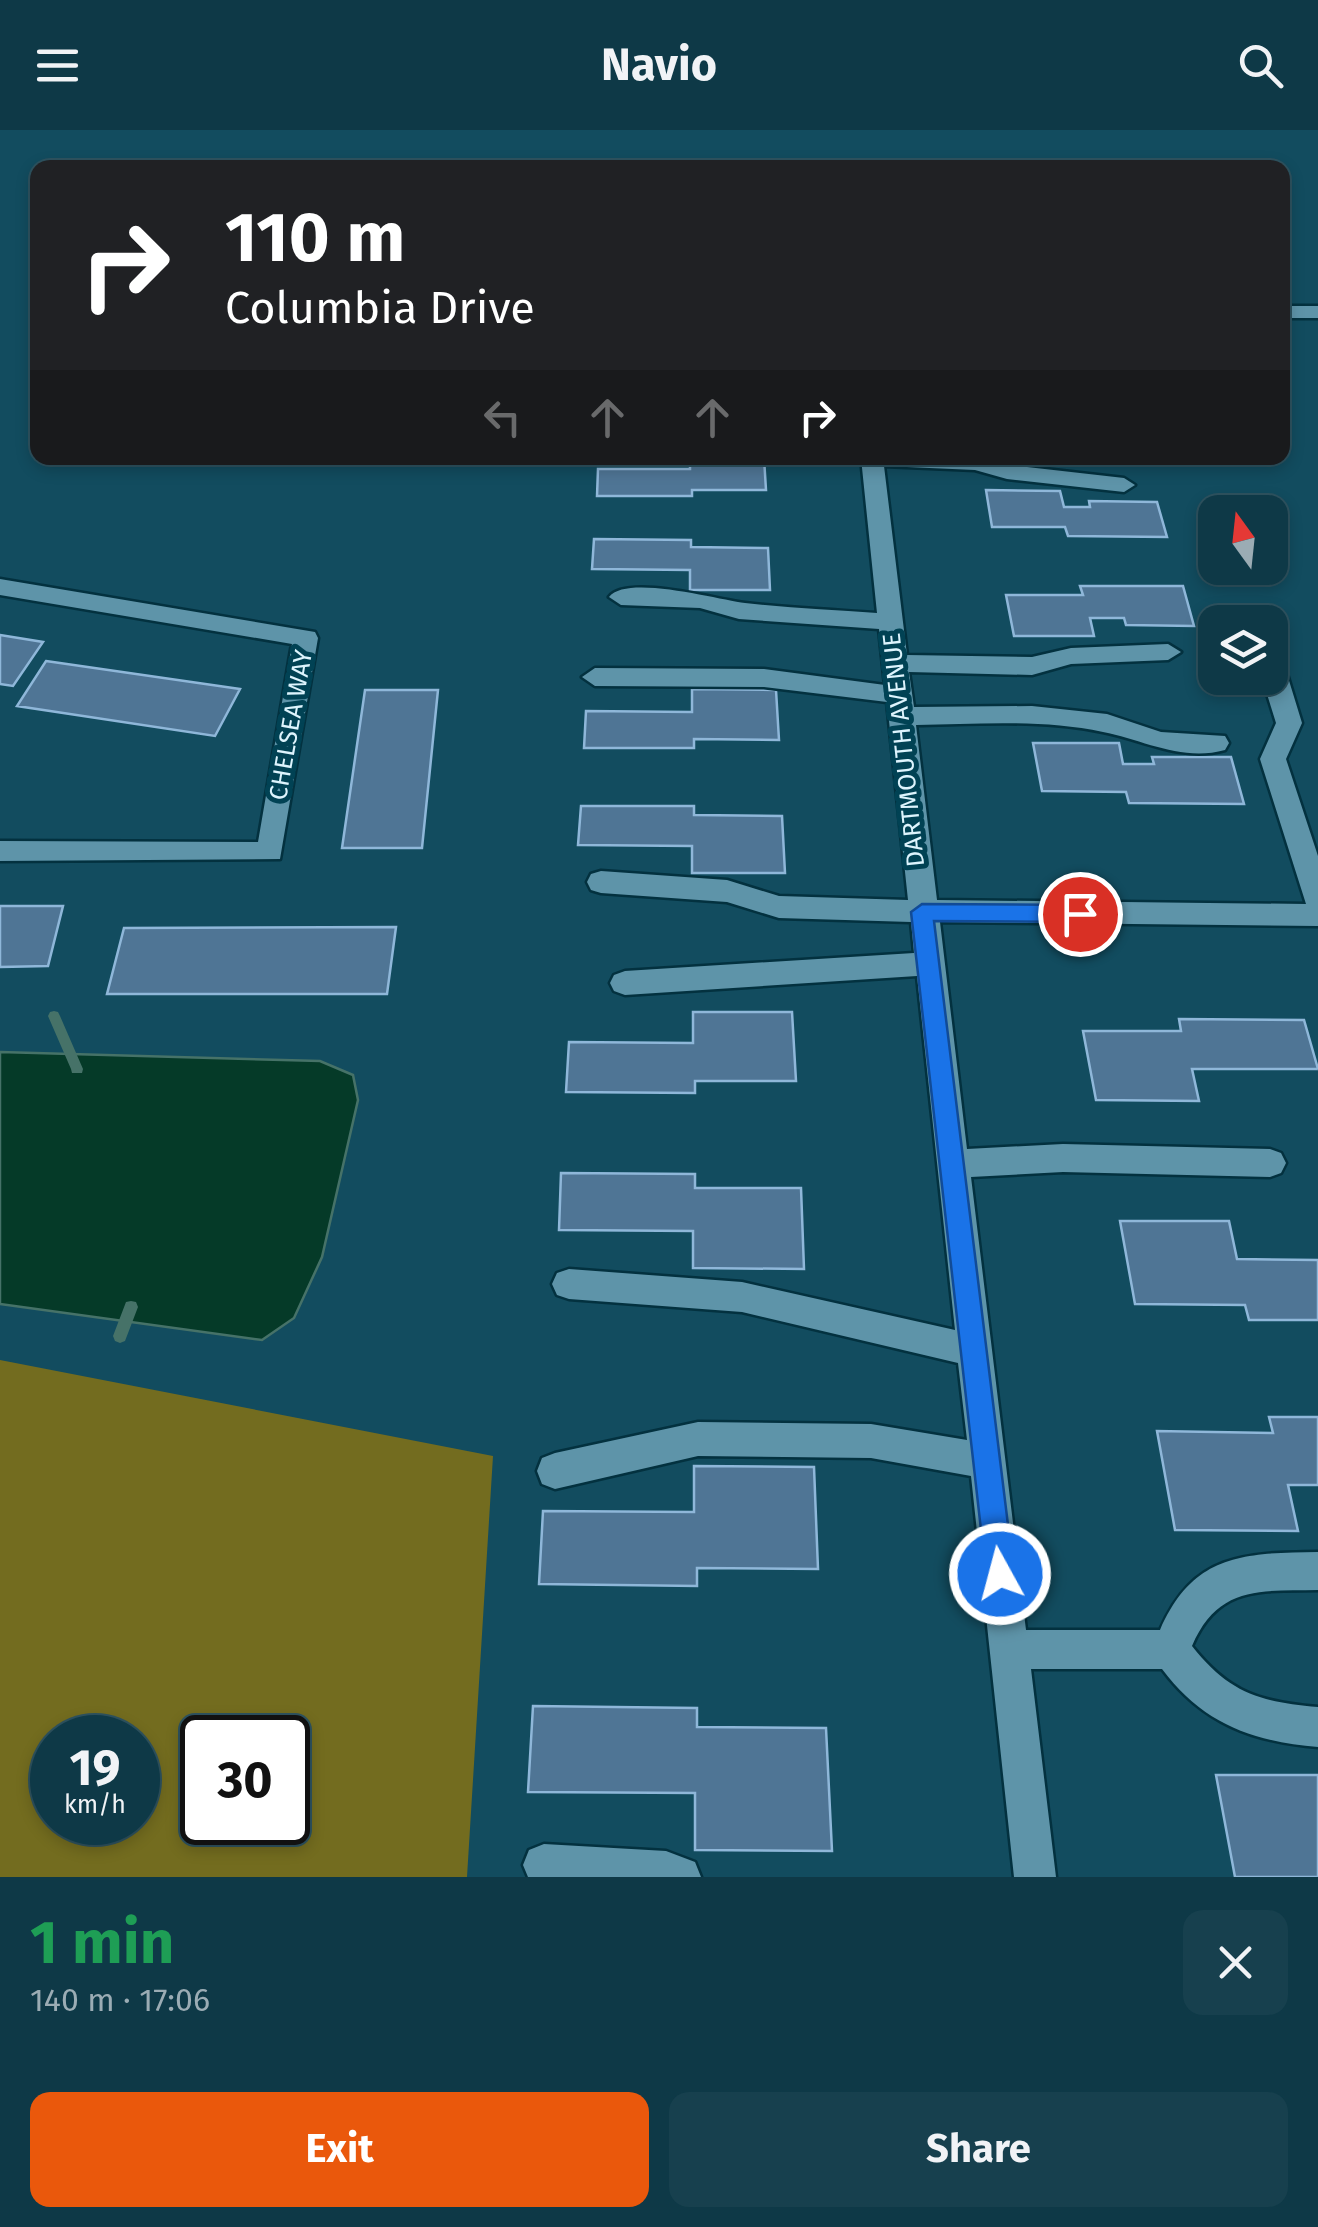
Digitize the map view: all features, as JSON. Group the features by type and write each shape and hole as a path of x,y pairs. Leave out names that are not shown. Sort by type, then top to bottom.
{"street":[{"path":"1290,312 1318,312"},
{"name":"DARTMOUTH AVENUE","path":"873,465 1036,1877"},
{"path":"983,465 1008,472 1124,485"},
{"name":"CHELSEA WAY","path":"0,586 306,638 270,852 0,851"},
{"path":"621,597 700,600 740,610 890,622"},
{"path":"897,691 1071,656 1168,652"},
{"path":"595,677 764,678 897,691 1032,715 1108,723 1159,741 1216,743"},
{"path":"1280,695 1289,722 1273,758 1318,900"},
{"path":"601,882 726,891 779,907 1318,916"},
{"path":"625,983 928,964"},
{"path":"952,1164 1063,1158 1270,1163"},
{"path":"569,1284 742,1297 974,1350"},
{"path":"555,1471 698,1439 871,1442 987,1461"},
{"path":"1171,1650 1183,1615 1210,1584 1251,1573 1318,1571"},
{"path":"1009,1649 1171,1650 1215,1702 1250,1716 1318,1727"},
{"path":"544,1866 666,1872 680,1877"}],"shaded area":[{"path":"0,1052 320,1061 353,1075 358,1100 322,1257 294,1318 262,1340 0,1304"},
{"path":"0,1360 493,1456 467,1877 0,1877"}],"building":[{"path":"690,465 764,465 766,490 692,490 692,496 597,496 598,469 690,469"},
{"path":"986,490 1060,491 1064,507 1090,507 1089,501 1157,502 1167,537 1068,536 1065,527 992,527"},
{"path":"594,539 691,540 691,547 768,548 770,590 690,590 690,570 592,569"},
{"path":"1080,586 1183,586 1194,626 1126,625 1124,618 1090,618 1094,636 1014,636 1006,595 1083,595"},
{"path":"0,635 43,642 13,686 0,684"},
{"path":"46,661 240,689 215,736 17,706"},
{"path":"692,689 776,690 779,740 694,739 694,748 584,748 586,711 692,712"},
{"path":"365,690 438,690 422,848 342,848"},
{"path":"1033,743 1119,743 1123,764 1154,764 1152,757 1231,757 1244,804 1129,803 1126,792 1042,791"},
{"path":"581,806 694,806 694,815 782,816 785,873 692,873 692,846 578,845"},
{"path":"0,906 63,906 48,966 0,967"},
{"path":"396,927 387,994 107,994 124,928"},
{"path":"693,1012 792,1012 796,1081 695,1081 695,1093 566,1092 569,1042 693,1043"},
{"path":"1179,1019 1304,1020 1318,1069 1192,1069 1199,1101 1096,1100 1083,1031 1181,1031"},
{"path":"561,1173 695,1174 695,1188 801,1188 804,1269 693,1268 693,1231 559,1230"},
{"path":"1120,1221 1229,1221 1237,1259 1318,1260 1318,1320 1249,1320 1245,1305 1135,1304"},
{"path":"1269,1417 1318,1417 1318,1485 1288,1485 1298,1531 1175,1530 1157,1431 1273,1433"},
{"path":"694,1466 814,1467 818,1569 697,1568 697,1586 539,1584 543,1511 694,1512"},
{"path":"533,1706 697,1708 697,1727 826,1728 832,1851 695,1850 695,1793 528,1792"},
{"path":"1216,1775 1318,1775 1318,1877 1235,1877"}],"waterway":[{"path":"54,1016 77,1069"},
{"path":"120,1336 131,1307"}],"route":[{"path":"1000,1574 922,912 1080,914"}]}
